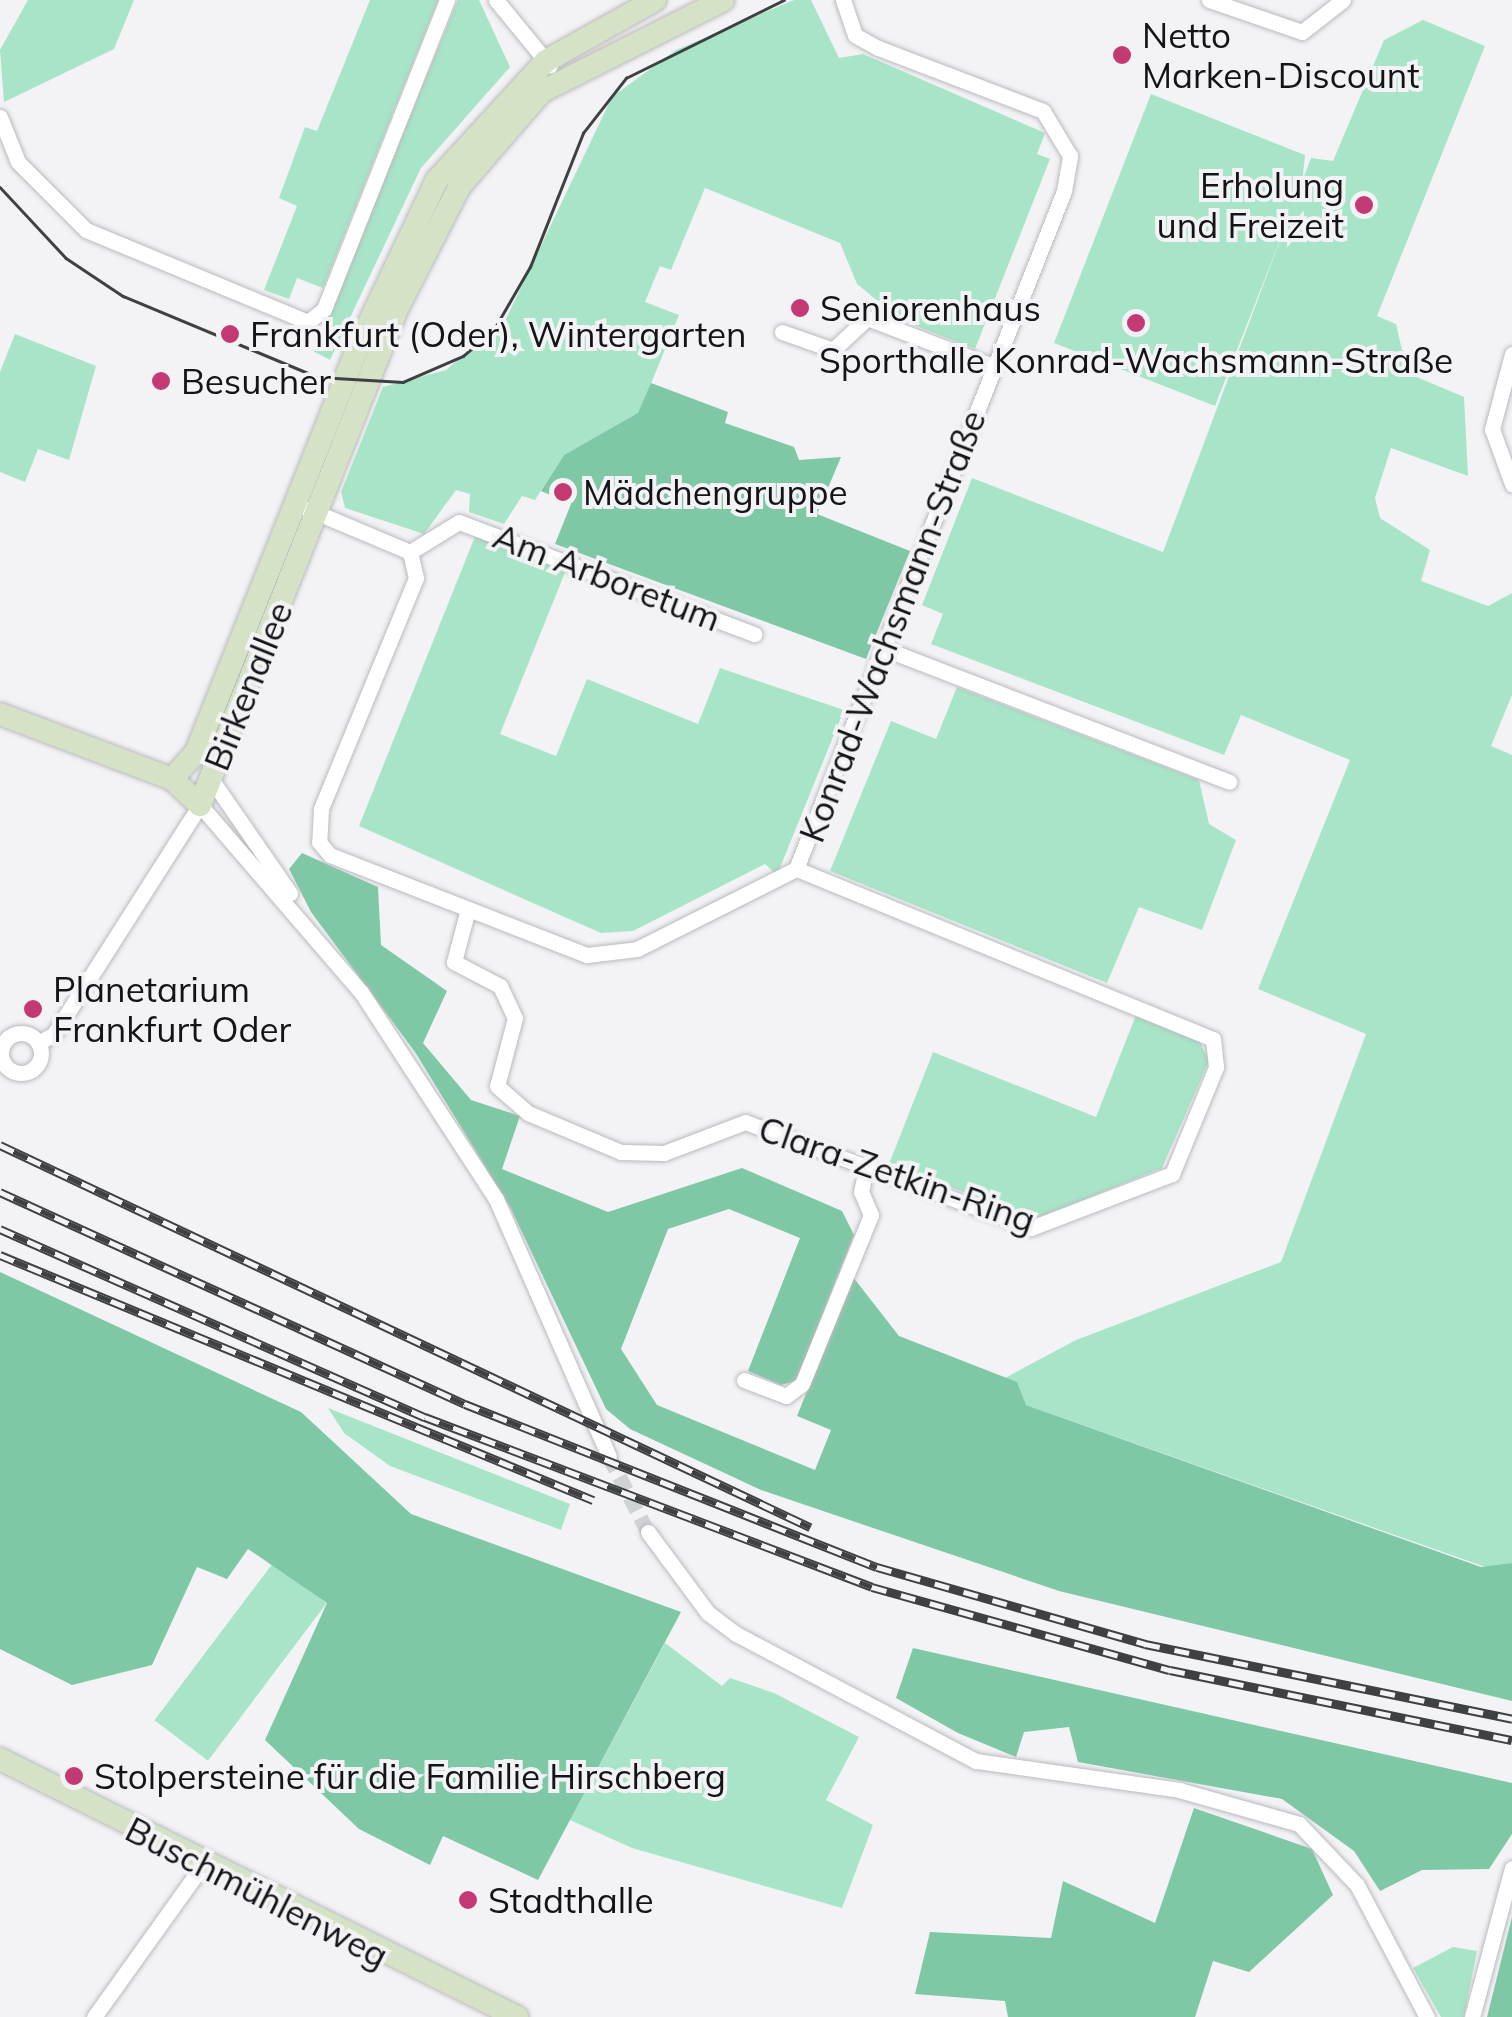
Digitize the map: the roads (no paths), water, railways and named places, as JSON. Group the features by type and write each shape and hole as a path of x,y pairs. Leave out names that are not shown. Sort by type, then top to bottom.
{"street":[{"path":"0,118 18,162 49,198 118,250 299,322 324,309 446,0"},
{"path":"496,0 562,80"},
{"name":"Birkenallee","path":"655,0 546,60 437,180 306,508 200,805 172,779 196,752 306,508 431,236 498,137 562,80 723,0"},
{"name":"Konrad-Wachsmann-Straße","path":"410,552 416,578 321,809 318,842 330,855 587,955 653,942 796,869 1064,191 1070,156 1058,125 855,35 843,0"},
{"path":"1209,0 1302,32 1343,0"},
{"path":"782,332 834,350 867,318 994,366"},
{"path":"1512,354 1492,429 1512,484"},
{"path":"306,508 410,552"},
{"name":"Am Arboretum","path":"410,552 459,522 754,634"},
{"path":"885,649 1229,782"},
{"path":"0,714 172,779"},
{"path":"211,778 496,1199 609,1456"},
{"path":"38,1043 54,1034 200,805 337,962"},
{"name":"Clara-Zetkin-Ring","path":"468,908 454,962 512,999 515,1018 497,1063 508,1101 642,1156 745,1122 867,1164 1031,1228 1054,1224 1172,1174 1218,1056 1201,1030 796,869"},
{"path":"744,1380 786,1396 802,1384 871,1215 861,1192 867,1164"},
{"path":"648,1532 708,1614 874,1707 1015,1773 1179,1790 1300,1824 1357,1886 1426,2017"},
{"name":"Buschmühlenweg","path":"0,1759 204,1866 517,2017"},
{"path":"94,2017 204,1866"},
{"path":"1472,2017 1512,1868"}],"tunnel":[{"path":"609,1456 648,1532"}],"tram line":[{"path":"0,187 66,258 123,296 318,377 403,382 463,356 493,331 530,267 583,133 626,78 784,0"}],"railway":[{"path":"0,1145 810,1527"},
{"path":"0,1192 465,1404 877,1567 1145,1644 1512,1719"},
{"path":"0,1229 425,1417 872,1587 1170,1670 1512,1740"},
{"path":"0,1255 593,1500"}],"place":[{"name":"Netto Marken-Discount","path":"1122,55"},
{"name":"Erholung und Freizeit","path":"1364,205"},
{"name":"Seniorenhaus","path":"800,308"},
{"name":"Sporthalle Konrad-Wachsmann-Straße","path":"1136,323"},
{"name":"Frankfurt (Oder), Wintergarten","path":"230,334"},
{"name":"Besucher","path":"161,381"},
{"name":"Mädchengruppe","path":"563,492"},
{"name":"Planetarium Frankfurt Oder","path":"33,1009"},
{"name":"Stolpersteine für die Familie Hirschberg","path":"74,1776"},
{"name":"Stadthalle","path":"468,1900"}]}
